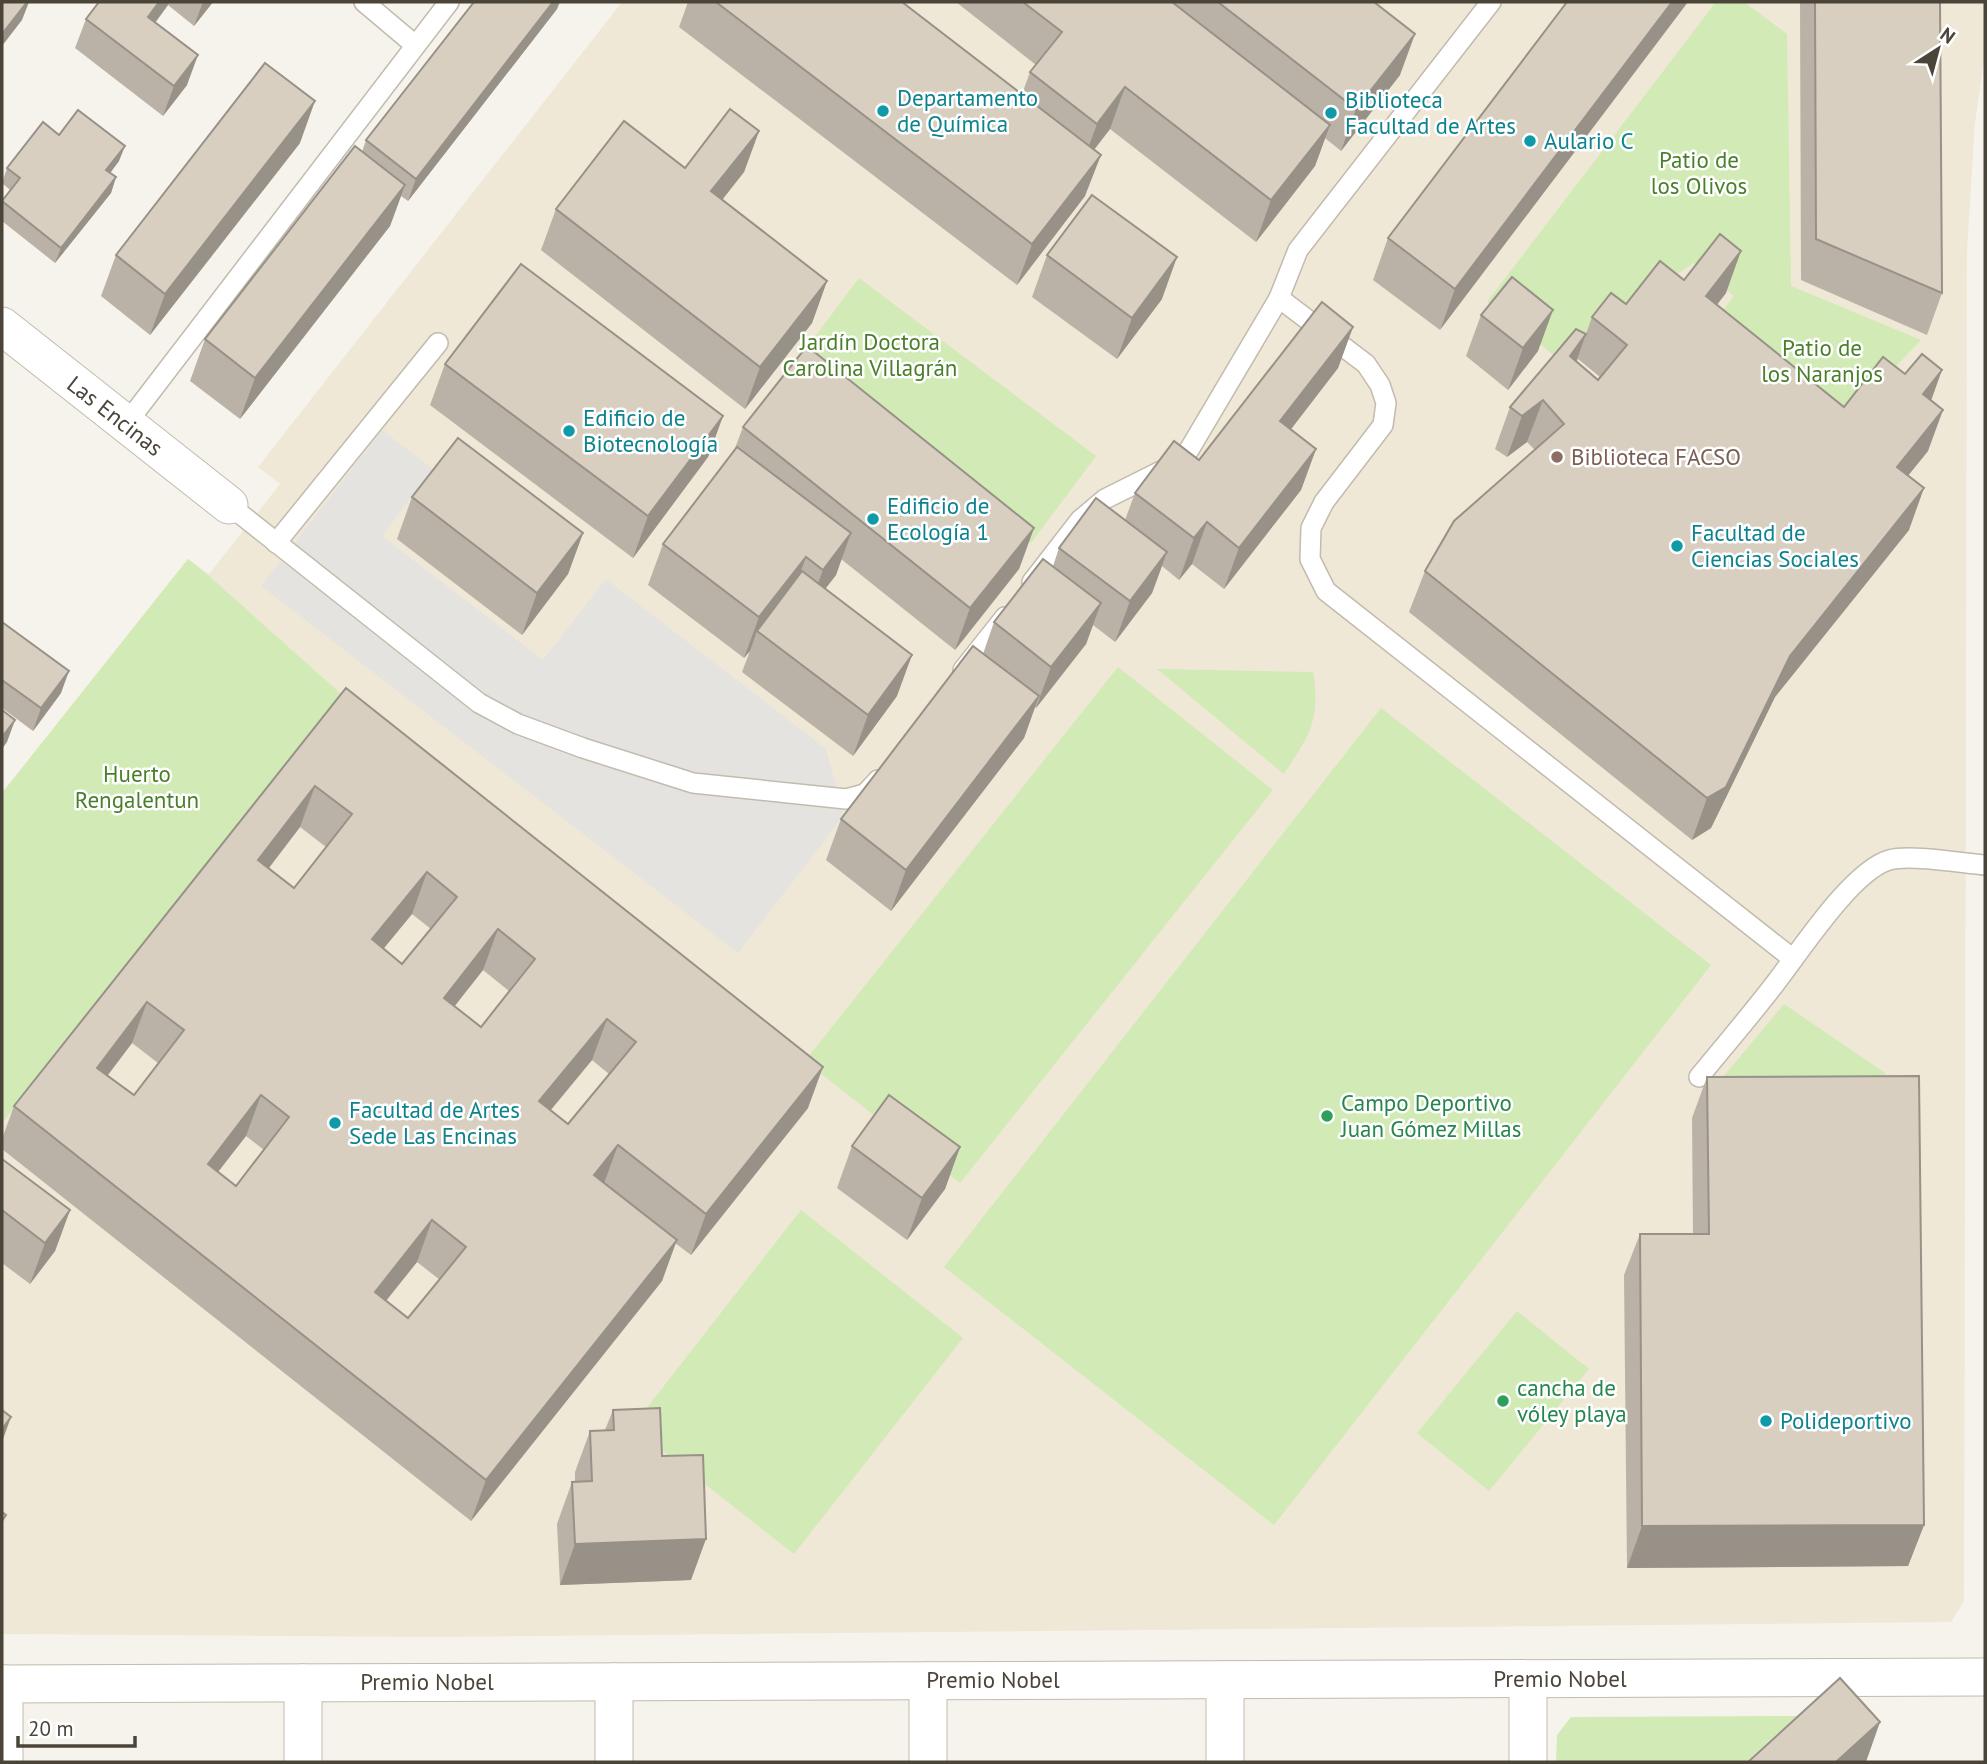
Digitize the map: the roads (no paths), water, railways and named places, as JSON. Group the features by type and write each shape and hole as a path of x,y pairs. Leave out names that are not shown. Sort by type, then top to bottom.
{"street":[{"name":"Las Encinas","path":"2,326 229,505"},
{"name":"Premio Nobel","path":"3,1684 1985,1677"},
{"path":"1528,1679 1528,1762"},
{"path":"1225,1680 1226,1762"},
{"path":"928,1681 928,1762"},
{"path":"614,1682 614,1762"},
{"path":"303,1683 303,1762"},
{"path":"3,1684 4,1762"}],"lane":[{"path":"364,2 415,44"},
{"path":"126,425 449,2"},
{"path":"955,681 1080,520 1105,499 1171,466 1189,450 1279,298 1298,250 1490,2"},
{"path":"1279,298 1366,364 1380,385 1386,403 1383,425 1324,502 1311,528 1310,559 1326,591 1793,958"},
{"path":"276,543 438,343"},
{"path":"229,505 480,703 518,724 693,783 846,799 865,794 888,767"},
{"path":"1699,1077 1852,885 1875,866 1890,859 1912,858 1985,865"}],"place":[{"name":"Departamento de Química","path":"883,111"},
{"name":"Biblioteca Facultad de Artes","path":"1331,113"},
{"name":"Aulario C","path":"1530,141"},
{"name":"Edificio de Biotecnología","path":"569,431"},
{"name":"Biblioteca FACSO","path":"1557,457"},
{"name":"Edificio de Ecología 1","path":"873,519"},
{"name":"Facultad de Ciencias Sociales","path":"1677,546"},
{"name":"Campo Deportivo Juan Gómez Millas","path":"1327,1116"},
{"name":"Facultad de Artes Sede Las Encinas","path":"335,1123"},
{"name":"cancha de vóley playa","path":"1503,1401"},
{"name":"Polideportivo","path":"1766,1421"}],"park label":[{"name":"Patio de los Olivos","path":"1699,173"},
{"name":"Jardín Doctora Carolina Villagrán","path":"870,355"},
{"name":"Patio de los Naranjos","path":"1822,361"},
{"name":"Huerto Rengalentun","path":"137,787"}]}
